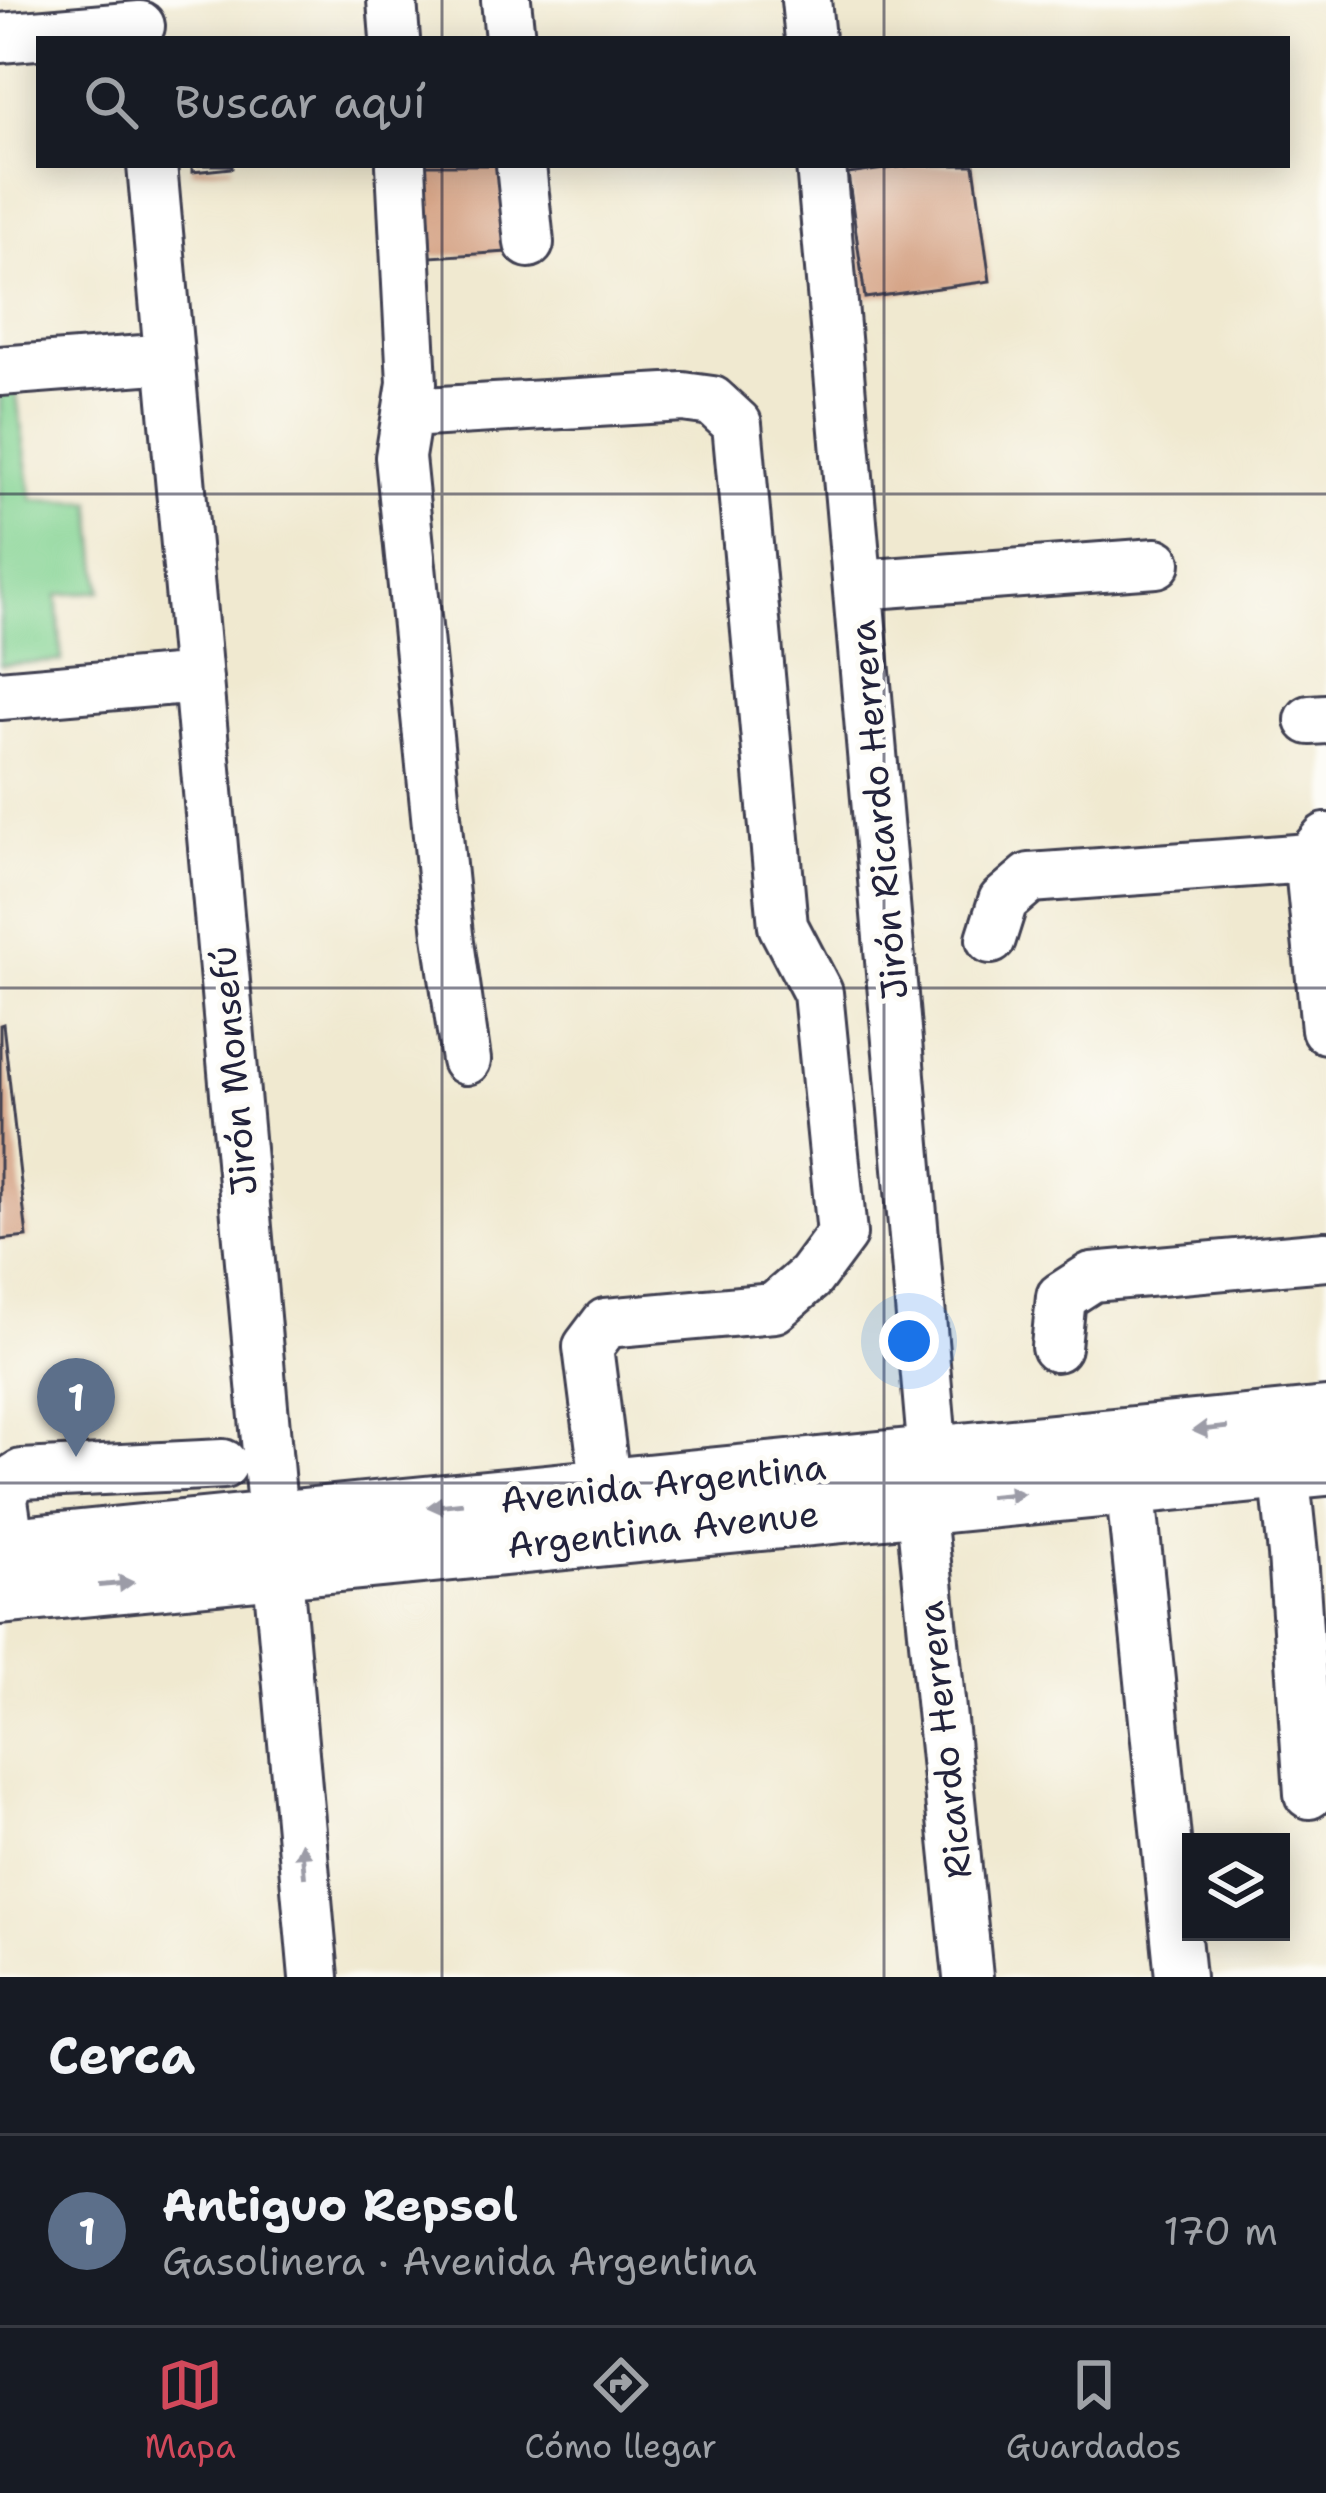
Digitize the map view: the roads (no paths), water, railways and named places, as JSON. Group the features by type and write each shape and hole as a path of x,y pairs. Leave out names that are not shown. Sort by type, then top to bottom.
{"main road":[{"name":"Avenida Argentina","path":"3,1564 276,1545 606,1489 926,1480 1326,1418"},
{"name":"Argentina Avenue","path":"276,1545 926,1480 1130,1484 1305,1467"}],"street":[{"path":"392,0 395,36"},
{"path":"506,0 510,36"},
{"path":"806,0 810,36"},
{"path":"0,38 139,22"},
{"name":"Jirón Monsefú","path":"152,168 314,1977"},
{"path":"401,168 412,383 400,458 448,935 466,1060"},
{"path":"521,168 529,243"},
{"name":"Jirón Ricardo Herrera","path":"821,168 859,585 926,1480"},
{"path":"0,371 169,358"},
{"path":"407,413 682,397 712,401 736,424 783,926 818,993 842,1234 810,1277 774,1308 606,1323 588,1347 606,1489"},
{"path":"859,585 1156,563"},
{"path":"0,695 198,678"},
{"path":"991,939 1003,902 1030,878 1317,848 1326,1029"},
{"path":"1056,1347 1061,1298 1091,1277 1326,1256"},
{"path":"3,1564 3,1500 8,1484 22,1474 224,1463"},
{"path":"1305,1467 1310,1794"},
{"name":"Ricardo Herrera","path":"926,1480 968,1977"},
{"path":"1130,1484 1180,1977"}],"place":[{"name":"Antiguo Repsol","path":"76,1457"}]}
